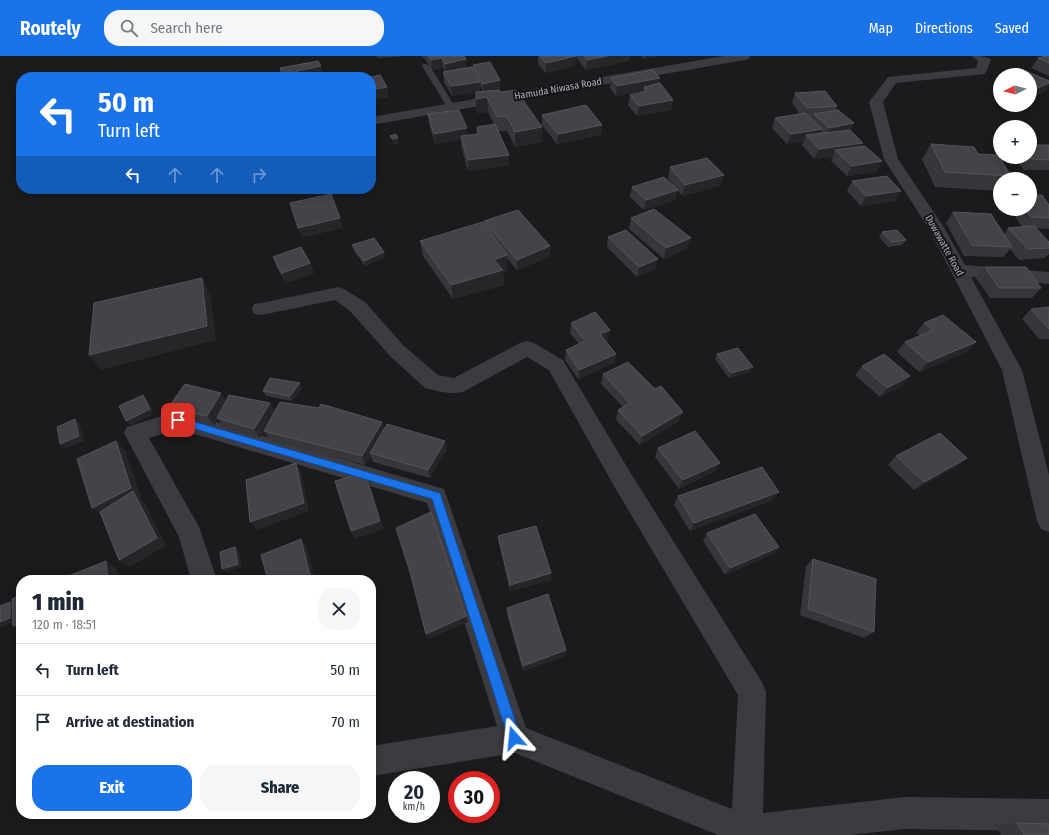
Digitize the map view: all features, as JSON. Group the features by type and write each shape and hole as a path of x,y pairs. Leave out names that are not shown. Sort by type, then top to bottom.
{"street":[{"name":"Hamuda Niwasa Road","path":"376,120 745,56"},
{"name":"Duwawatte Road","path":"978,56 986,60 980,71 892,80 876,102 891,159 937,229 1012,370 1049,521"},
{"path":"959,270 1049,278"},
{"path":"261,309 338,293 358,307 397,351 432,382 456,386 528,348 556,365 622,479 752,692 747,833"},
{"path":"202,575 190,535 135,432 178,420 436,496 514,738"},
{"path":"376,760 514,738 747,833 905,813 1049,815"}],"lane":[{"path":"426,66 451,107"}],"building":[{"path":"428,56 464,56 466,59 445,64 442,58 431,60"},
{"path":"540,56 576,56 546,63"},
{"path":"584,56 607,56 587,60"},
{"path":"1049,56 1049,63 1038,58"},
{"path":"318,61 321,66 297,72 281,72 280,68"},
{"path":"490,62 500,80 483,84 473,65"},
{"path":"472,67 480,82 451,86 443,72"},
{"path":"653,70 660,78 617,86 611,78"},
{"path":"380,75 387,87 376,89 376,76"},
{"path":"1037,76 1049,81 1049,83 1037,88"},
{"path":"660,83 673,100 639,106 630,95 647,91 644,87"},
{"path":"499,90 501,92 516,90 542,127 515,132 507,116 497,117 487,97 476,99 476,92"},
{"path":"825,91 837,106 807,108 795,93"},
{"path":"586,105 602,125 558,134 542,115"},
{"path":"459,110 467,128 434,134 428,114"},
{"path":"838,110 854,123 829,128 814,114"},
{"path":"805,113 822,129 791,134 775,118"},
{"path":"495,124 509,155 468,160 461,136 478,134 477,127"},
{"path":"850,130 863,143 819,149 806,135"},
{"path":"396,134 398,138 392,139 390,136"},
{"path":"931,144 974,147 978,154 993,155 993,164 1004,164 1009,172 993,172 993,175 945,172"},
{"path":"1037,145 1049,145 1049,160 1037,159"},
{"path":"865,146 882,161 852,166 835,150"},
{"path":"707,158 724,175 685,185 670,167"},
{"path":"887,176 901,191 866,196 852,181"},
{"path":"664,177 678,190 646,200 632,187"},
{"path":"331,194 340,218 298,228 290,203"},
{"path":"1037,195 1042,195 1049,205 1049,218 1030,216 1037,216"},
{"path":"654,209 691,238 666,248 631,218"},
{"path":"518,210 550,246 517,260 484,221"},
{"path":"953,212 991,214 1012,247 972,245"},
{"path":"483,222 507,255 494,260 503,270 451,285 420,241"},
{"path":"1034,226 1049,242 1049,248 1028,249 1008,228"},
{"path":"626,230 658,259 639,267 608,237"},
{"path":"897,230 906,240 891,242 882,232"},
{"path":"374,238 384,252 364,261 352,245"},
{"path":"301,247 310,263 282,273 273,257"},
{"path":"985,267 1026,267 1041,288 999,288"},
{"path":"202,278 207,326 89,355 94,303"},
{"path":"1049,307 1049,329 1031,309"},
{"path":"595,312 610,330 600,334 616,354 579,370 566,350 585,341 571,323"},
{"path":"943,315 976,342 928,362 905,342 933,330 924,323"},
{"path":"738,348 753,367 731,373 717,354"},
{"path":"884,354 910,376 887,388 862,366"},
{"path":"628,362 655,389 661,386 683,412 642,436 618,410 630,403 603,374"},
{"path":"270,378 300,383 290,396 263,391"},
{"path":"185,384 221,393 207,416 168,408"},
{"path":"143,395 150,409 126,421 119,406"},
{"path":"229,395 270,403 254,429 217,418"},
{"path":"280,402 319,408 321,404 382,422 362,456 264,431"},
{"path":"75,419 79,436 60,444 57,427"},
{"path":"387,424 445,441 428,470 370,453"},
{"path":"695,431 720,463 683,480 658,448"},
{"path":"940,433 967,458 924,482 896,456"},
{"path":"116,441 131,488 92,508 77,459"},
{"path":"296,463 304,503 250,522 246,480"},
{"path":"762,467 779,492 694,523 678,496"},
{"path":"365,473 380,521 351,531 335,481"},
{"path":"133,491 157,538 119,560 100,512"},
{"path":"431,512 466,616 426,634 410,572 396,528"},
{"path":"755,514 779,547 730,568 707,533"},
{"path":"536,526 551,573 510,585 498,536"},
{"path":"301,539 310,575 267,575 261,555"},
{"path":"235,547 238,564 222,569 220,552"},
{"path":"813,559 876,579 874,632 808,609"},
{"path":"106,561 107,575 71,575"},
{"path":"548,594 566,650 523,666 507,608"},
{"path":"16,597 16,625 13,626 12,599"},
{"path":"10,602 10,618 0,622 0,606"},
{"path":"1017,823 1049,824 1049,835 1024,835"}],"route":[{"path":"178,420 275,450 436,496 514,738"}]}
